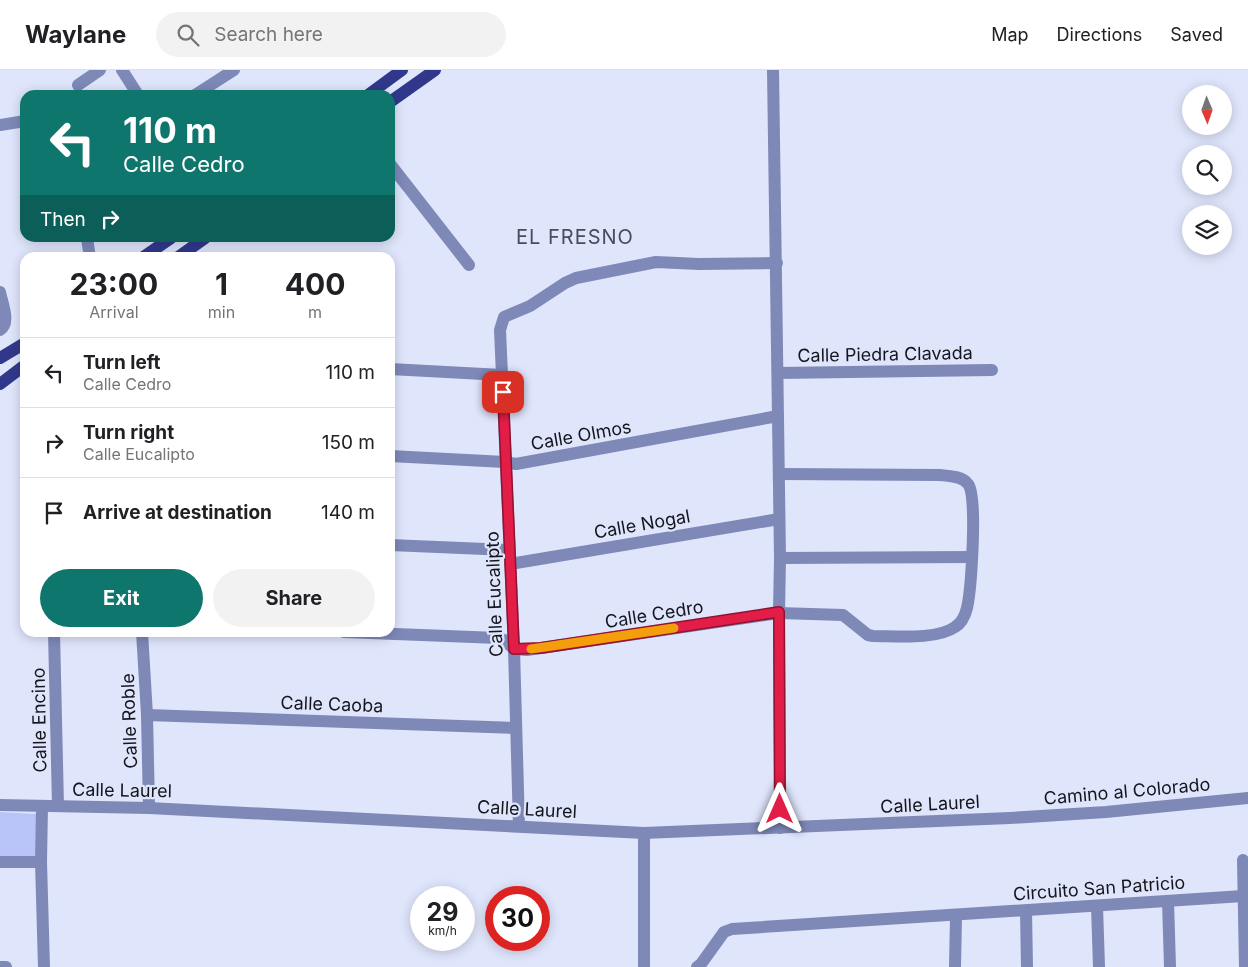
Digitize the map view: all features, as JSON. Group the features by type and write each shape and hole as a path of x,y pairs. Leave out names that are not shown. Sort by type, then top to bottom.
{"main road":[{"path":"375,90 402,70"},
{"path":"395,98 435,70"},
{"path":"151,252 165,242"},
{"path":"186,252 200,242"},
{"path":"0,358 20,345"},
{"path":"1,383 20,369"}],"street":[{"path":"78,85 100,70"},
{"path":"122,70 135,90"},
{"path":"203,90 234,70"},
{"path":"773,70 780,558 780,828"},
{"path":"0,125 20,122"},
{"path":"395,170 469,265"},
{"name":"Calle Eucalipto","path":"519,826 514,649 500,330 504,317 530,306 576,278 656,262 699,264 777,263"},
{"path":"0,292 6,322 4,328 0,330"},
{"path":"395,369 502,374"},
{"name":"Calle Piedra Clavada","path":"778,373 992,370"},
{"name":"Calle Olmos","path":"395,456 516,464 778,416"},
{"path":"779,474 940,475 960,478 967,482 972,491 972,557 780,558"},
{"name":"Calle Nogal","path":"510,564 779,519"},
{"path":"395,545 509,550"},
{"name":"Calle Cedro","path":"395,634 498,638 504,640 514,649 541,648 779,612 843,615 868,635 873,636 934,634 951,630 961,622 968,599 972,557"},
{"name":"Calle Encino","path":"54,637 58,806"},
{"name":"Calle Roble","path":"142,637 147,715 149,808"},
{"name":"Calle Caoba","path":"147,715 515,728"},
{"name":"Camino al Colorado","path":"1010,818 1106,812 1248,798"},
{"name":"Calle Laurel","path":"0,805 149,808 644,833 1010,818"},
{"path":"42,807 41,862 44,967"},
{"path":"644,833 644,967"},
{"path":"1243,860 1245,967"},
{"path":"0,862 41,862"},
{"name":"Circuito San Patricio","path":"697,967 721,934 727,930 1243,896"},
{"path":"1168,901 1170,967"},
{"path":"1097,906 1099,967"},
{"path":"1026,911 1027,967"},
{"path":"955,967 956,916"},
{"path":"0,967 6,967"}],"shaded area":[{"path":"0,812 36,814 36,858 0,858"}],"slow traffic":[{"path":"531,649 674,628"}],"district":[{"name":"EL FRESNO","path":"575,237"}],"route":[{"path":"503,392 514,649 527,650 779,612 780,809"}]}
